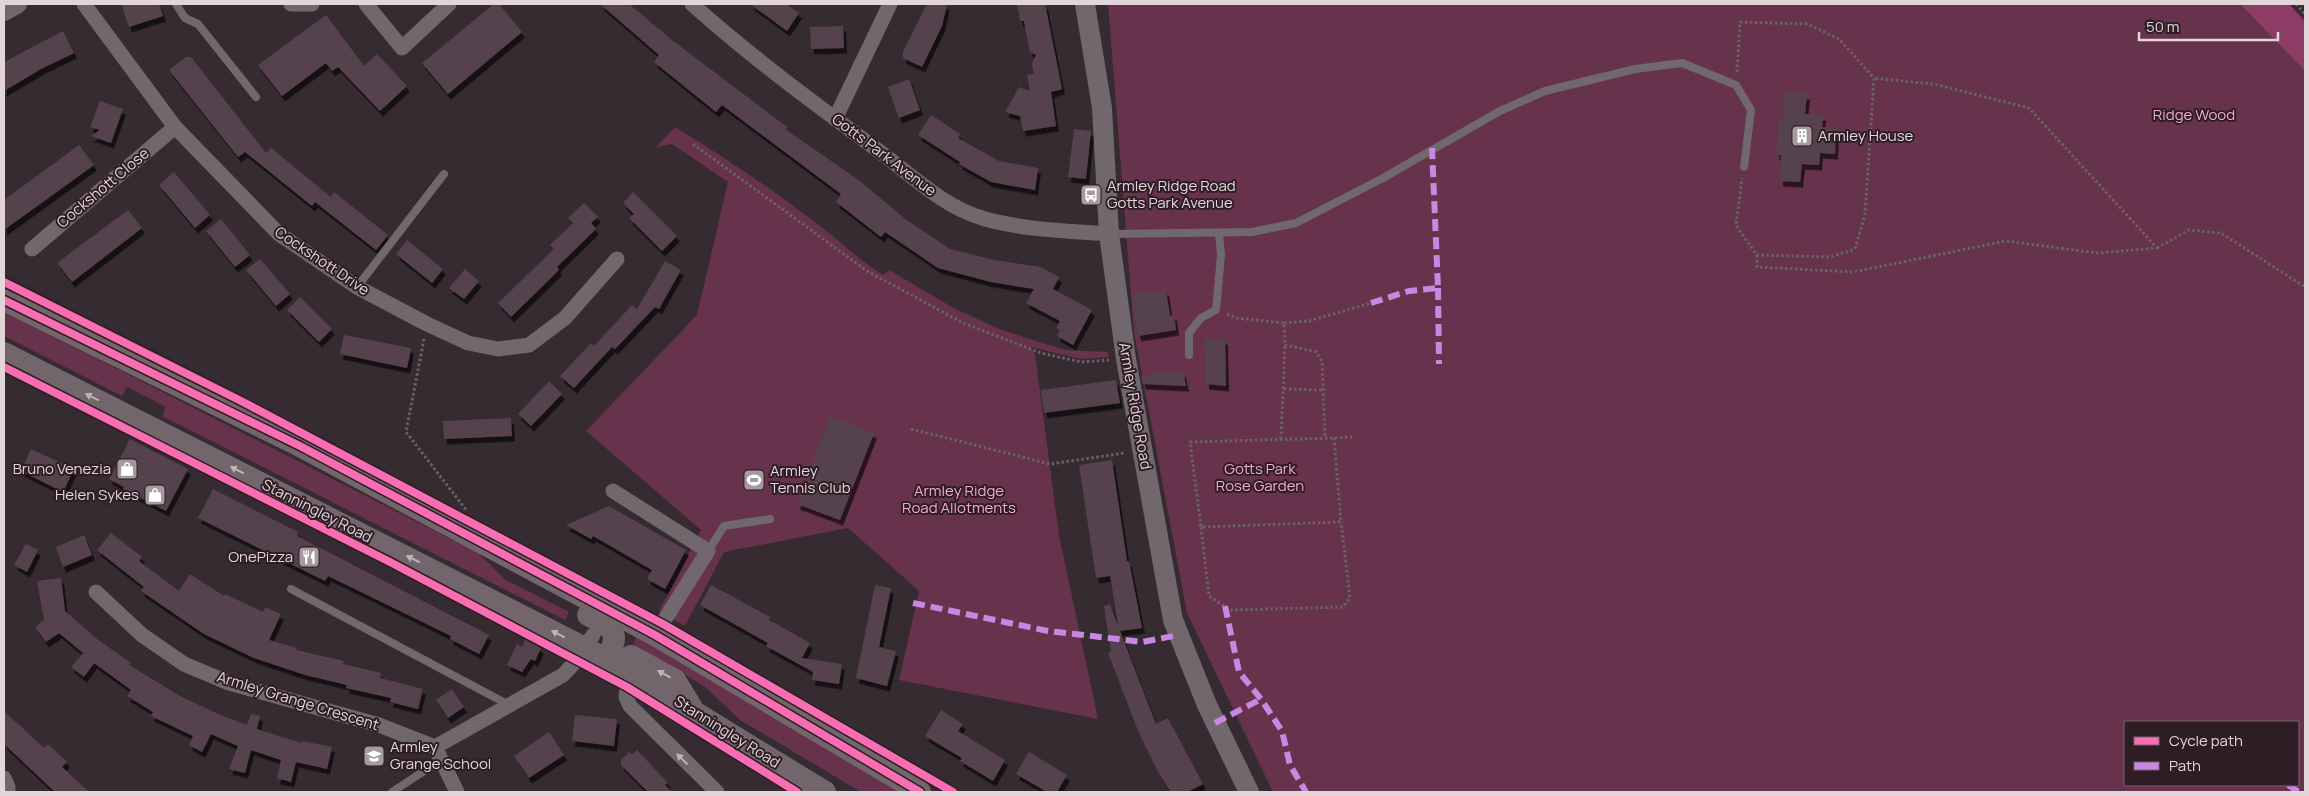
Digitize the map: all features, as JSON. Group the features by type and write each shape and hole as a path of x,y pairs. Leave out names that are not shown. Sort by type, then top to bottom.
{"main road":[{"name":"Stanningley Road","path":"4,300 300,446 494,550 591,625 609,653 629,672 825,792"},
{"name":"Stanningley Road","path":"4,353 591,625 655,635 920,792"},
{"path":"591,625 612,628 615,634 609,653 675,680 694,711"}],"street":[{"path":"4,11 17,4"},
{"name":"Cockshott Drive","path":"84,4 175,127 279,234 357,287 427,324 468,342 483,346 498,349 529,345 565,318 617,258"},
{"path":"291,4 312,4"},
{"path":"366,4 402,48 448,4"},
{"name":"Gotts Park Avenue","path":"692,4 835,119 954,207 984,219 1031,228 1109,234"},
{"path":"835,119 890,4"},
{"name":"Armley Ridge Road","path":"1086,4 1102,108 1109,234 1126,359 1174,620 1206,705 1250,792"},
{"name":"Cockshott Close","path":"32,249 175,127"},
{"path":"613,491 708,551 655,635"},
{"name":"Armley Grange Crescent","path":"96,592 142,635 184,664 229,684 379,725 438,753"},
{"path":"457,792 438,753 508,705 562,675 591,625"},
{"path":"629,672 626,697 630,706 717,792"},
{"path":"4,778 8,792"}],"lane":[{"path":"176,4 186,18 198,24 256,97"},
{"path":"1109,234 1252,232 1296,224 1383,178 1500,110 1545,91 1636,69 1682,63 1736,85 1751,110 1744,167"},
{"path":"357,287 444,174"},
{"path":"1189,355 1189,333 1201,318 1216,310 1221,255 1220,232"},
{"path":"708,551 724,526 770,519"},
{"path":"291,589 508,705"},
{"path":"392,792 438,753"}],"path":[{"path":"2296,4 2305,14"},
{"path":"1736,85 1740,22 1808,24 1840,39 1874,78 1934,84 2029,108 2157,248"},
{"path":"1757,255 1830,257 1855,249 1864,214 1874,78"},
{"path":"693,144 867,271 963,323 1041,353 1081,362 1126,359"},
{"path":"1744,167 1736,226 1757,255 1757,267 1853,272 2006,242 2097,253 2157,248 2189,230 2221,233 2305,287"},
{"path":"1216,310 1236,318 1284,323 1310,321 1371,303"},
{"path":"1281,439 1284,389 1284,323"},
{"path":"427,324 406,432 469,518"},
{"path":"1285,345 1316,352 1322,361 1325,438"},
{"path":"1284,389 1323,390"},
{"path":"911,429 1050,464 1143,450"},
{"path":"1334,438 1350,598 1343,607 1230,610 1209,596 1190,442 1352,437"},
{"path":"459,516 469,518"},
{"path":"1201,527 1341,522"}],"green space":[{"path":"1108,4 2240,4 2305,71 2305,792 1273,792 1187,613 1134,332"},
{"name":"Armley Ridge Road Allotments","path":"675,127 778,195 883,275 889,270 952,307 999,329 1065,350 1108,352 1109,357 1080,359 1030,347 1035,354 1059,535 1098,719 899,680 919,591 848,528 724,552 685,626 659,611 701,530 586,431 697,315 728,182 672,144 656,147"},
{"path":"4,311 478,553 506,580 569,612 565,620 162,416 166,407 127,387 122,396 4,336"},
{"path":"637,636 900,792 861,792 740,720 704,686 633,644"}],"shaded area":[{"path":"2240,4 2289,4 2305,21 2305,71"}],"building":[{"path":"121,4 159,4 163,16 129,27"},
{"path":"494,4 499,4 522,32 448,94 422,63"},
{"path":"600,4 629,4 672,40 787,127 785,129 860,181 908,221 950,249 994,260 1041,267 1059,277 1053,289 1092,310 1073,345 1057,336 1060,330 1056,328 1060,321 1026,303 1034,289 991,282 938,268 885,232 881,237 836,202 841,194 722,105 716,112 654,62 659,55"},
{"path":"750,4 786,4 799,13 787,31"},
{"path":"927,4 947,4 942,26 922,67 903,58 903,52"},
{"path":"1017,4 1045,4 1062,89 1051,92 1056,126 1023,131 1020,116 1005,112 1019,87 1030,91 1027,75 1034,74 1032,63 1036,55 1030,52 1024,21 1020,21"},
{"path":"326,15 364,66 377,54 407,86 380,111 338,67 332,71 326,63 282,96 258,65"},
{"path":"843,26 844,48 811,49 810,27"},
{"path":"63,31 74,53 41,69 4,91 4,62"},
{"path":"186,57 191,57 266,153 271,148 331,197 334,192 388,235 376,250 315,202 312,206 245,152 238,157 169,70"},
{"path":"909,79 920,110 899,118 888,87"},
{"name":"Armley House","path":"1785,92 1807,94 1805,114 1823,115 1822,127 1836,128 1835,154 1820,153 1819,165 1802,164 1800,182 1780,181 1781,155 1776,155 1779,119 1783,119"},
{"path":"100,101 123,109 111,143 91,136 100,130 90,127"},
{"path":"931,115 960,134 958,138 999,161 1038,168 1035,190 991,182 959,164 960,162 918,135"},
{"path":"1074,129 1091,131 1086,179 1068,177"},
{"path":"79,145 94,165 4,230 4,200"},
{"path":"174,172 210,215 195,228 159,185"},
{"path":"633,192 677,236 662,251 629,218 634,214 623,203"},
{"path":"584,203 598,217 591,223 596,229 557,267 559,270 511,317 498,303 554,249 550,245 573,223 568,218"},
{"path":"128,210 142,228 72,282 57,263"},
{"path":"221,219 250,255 235,267 206,231"},
{"path":"407,240 443,269 432,283 396,254"},
{"path":"260,259 290,294 276,306 246,270"},
{"path":"665,261 681,270 659,309 655,307 615,349 612,347 574,388 560,376 591,343 594,346 632,305 637,309"},
{"path":"465,269 479,281 464,299 449,288"},
{"path":"1166,290 1170,316 1174,315 1176,330 1138,336 1131,295"},
{"path":"300,297 332,329 319,342 287,310"},
{"path":"344,335 411,348 407,368 340,354"},
{"path":"1205,339 1225,339 1226,386 1206,384"},
{"path":"1174,371 1183,372 1186,386 1143,384 1141,376"},
{"path":"1116,380 1120,403 1044,413 1041,390"},
{"path":"549,381 562,394 531,426 518,414"},
{"path":"830,416 874,433 840,520 797,504"},
{"path":"511,418 512,436 444,439 443,421"},
{"path":"130,439 188,469 166,511 123,489 124,487 109,479"},
{"path":"31,449 74,469 63,492 21,471"},
{"path":"1112,460 1127,561 1129,561 1142,628 1120,631 1156,724 1168,718 1203,784 1187,792 1171,792 1158,772 1139,733 1108,653 1111,652 1104,606 1110,604 1118,626 1112,587 1110,576 1096,578 1079,465"},
{"path":"213,489 298,532 297,536 489,635 479,654 450,639 451,636 328,576 325,581 198,518"},
{"path":"609,506 686,550 665,589 647,579 652,570 593,536 591,539 566,525"},
{"path":"111,533 142,557 139,561 179,591 190,574 224,596 225,594 263,612 265,607 281,614 269,640 297,648 296,650 344,661 343,664 381,673 380,678 423,689 418,709 390,702 391,698 346,688 347,685 305,675 254,658 204,634 141,591 144,587 97,550"},
{"path":"84,535 92,555 63,567 56,547"},
{"path":"26,544 38,550 27,572 14,565"},
{"path":"61,578 65,611 97,639 131,663 129,665 180,696 218,714 247,725 251,714 260,716 257,729 301,743 302,741 332,747 327,769 296,762 291,782 277,779 281,760 251,750 245,773 229,769 238,746 211,734 202,752 189,745 193,736 151,716 153,712 127,696 131,690 94,663 84,677 71,667 83,653 59,633 46,642 35,627 44,620 37,581"},
{"path":"711,585 770,617 769,620 810,643 802,658 842,664 839,684 812,680 813,672 766,646 768,643 700,605"},
{"path":"875,585 891,588 879,647 896,651 887,686 856,678"},
{"path":"525,640 541,648 535,661 531,659 522,672 507,665 517,644 522,647"},
{"path":"452,689 464,707 448,718 436,700"},
{"path":"941,710 963,724 958,731 1005,760 993,781 960,761 962,758 925,736"},
{"path":"4,711 44,748 48,744 67,762 62,767 89,792 55,792 4,744"},
{"path":"575,715 617,719 614,746 572,741"},
{"path":"549,732 564,755 529,778 514,756"},
{"path":"637,750 668,783 665,785 672,792 648,792 621,765 621,760 629,752 632,755"},
{"path":"1029,752 1067,775 1057,792 1047,792 1016,774"}],"marked path":[{"path":"1371,303 1409,291 1438,288 1432,148"},
{"path":"1438,288 1439,364"},
{"path":"913,603 1048,631 1142,642 1179,635"},
{"path":"1225,606 1239,672 1261,699 1282,731 1290,765 1306,792"},
{"path":"1215,723 1261,699"},
{"path":"2290,786 2299,792"}],"cycle path":[{"path":"4,282 243,402 663,624 953,792"},
{"path":"4,300 300,446 655,635 920,792"},
{"path":"4,367 390,562 627,687 797,792"}],"place":[{"name":"Armley House","path":"1802,136"},
{"name":"Armley Ridge Road Gotts Park Avenue","path":"1091,195"},
{"name":"Bruno Venezia","path":"127,469"},
{"name":"Armley Tennis Club","path":"754,480"},
{"name":"Helen Sykes","path":"155,495"},
{"name":"OnePizza","path":"309,557"},
{"name":"Armley Grange School","path":"374,756"}],"park label":[{"name":"Ridge Wood","path":"2194,115"},
{"name":"Gotts Park Rose Garden","path":"1260,478"}]}
